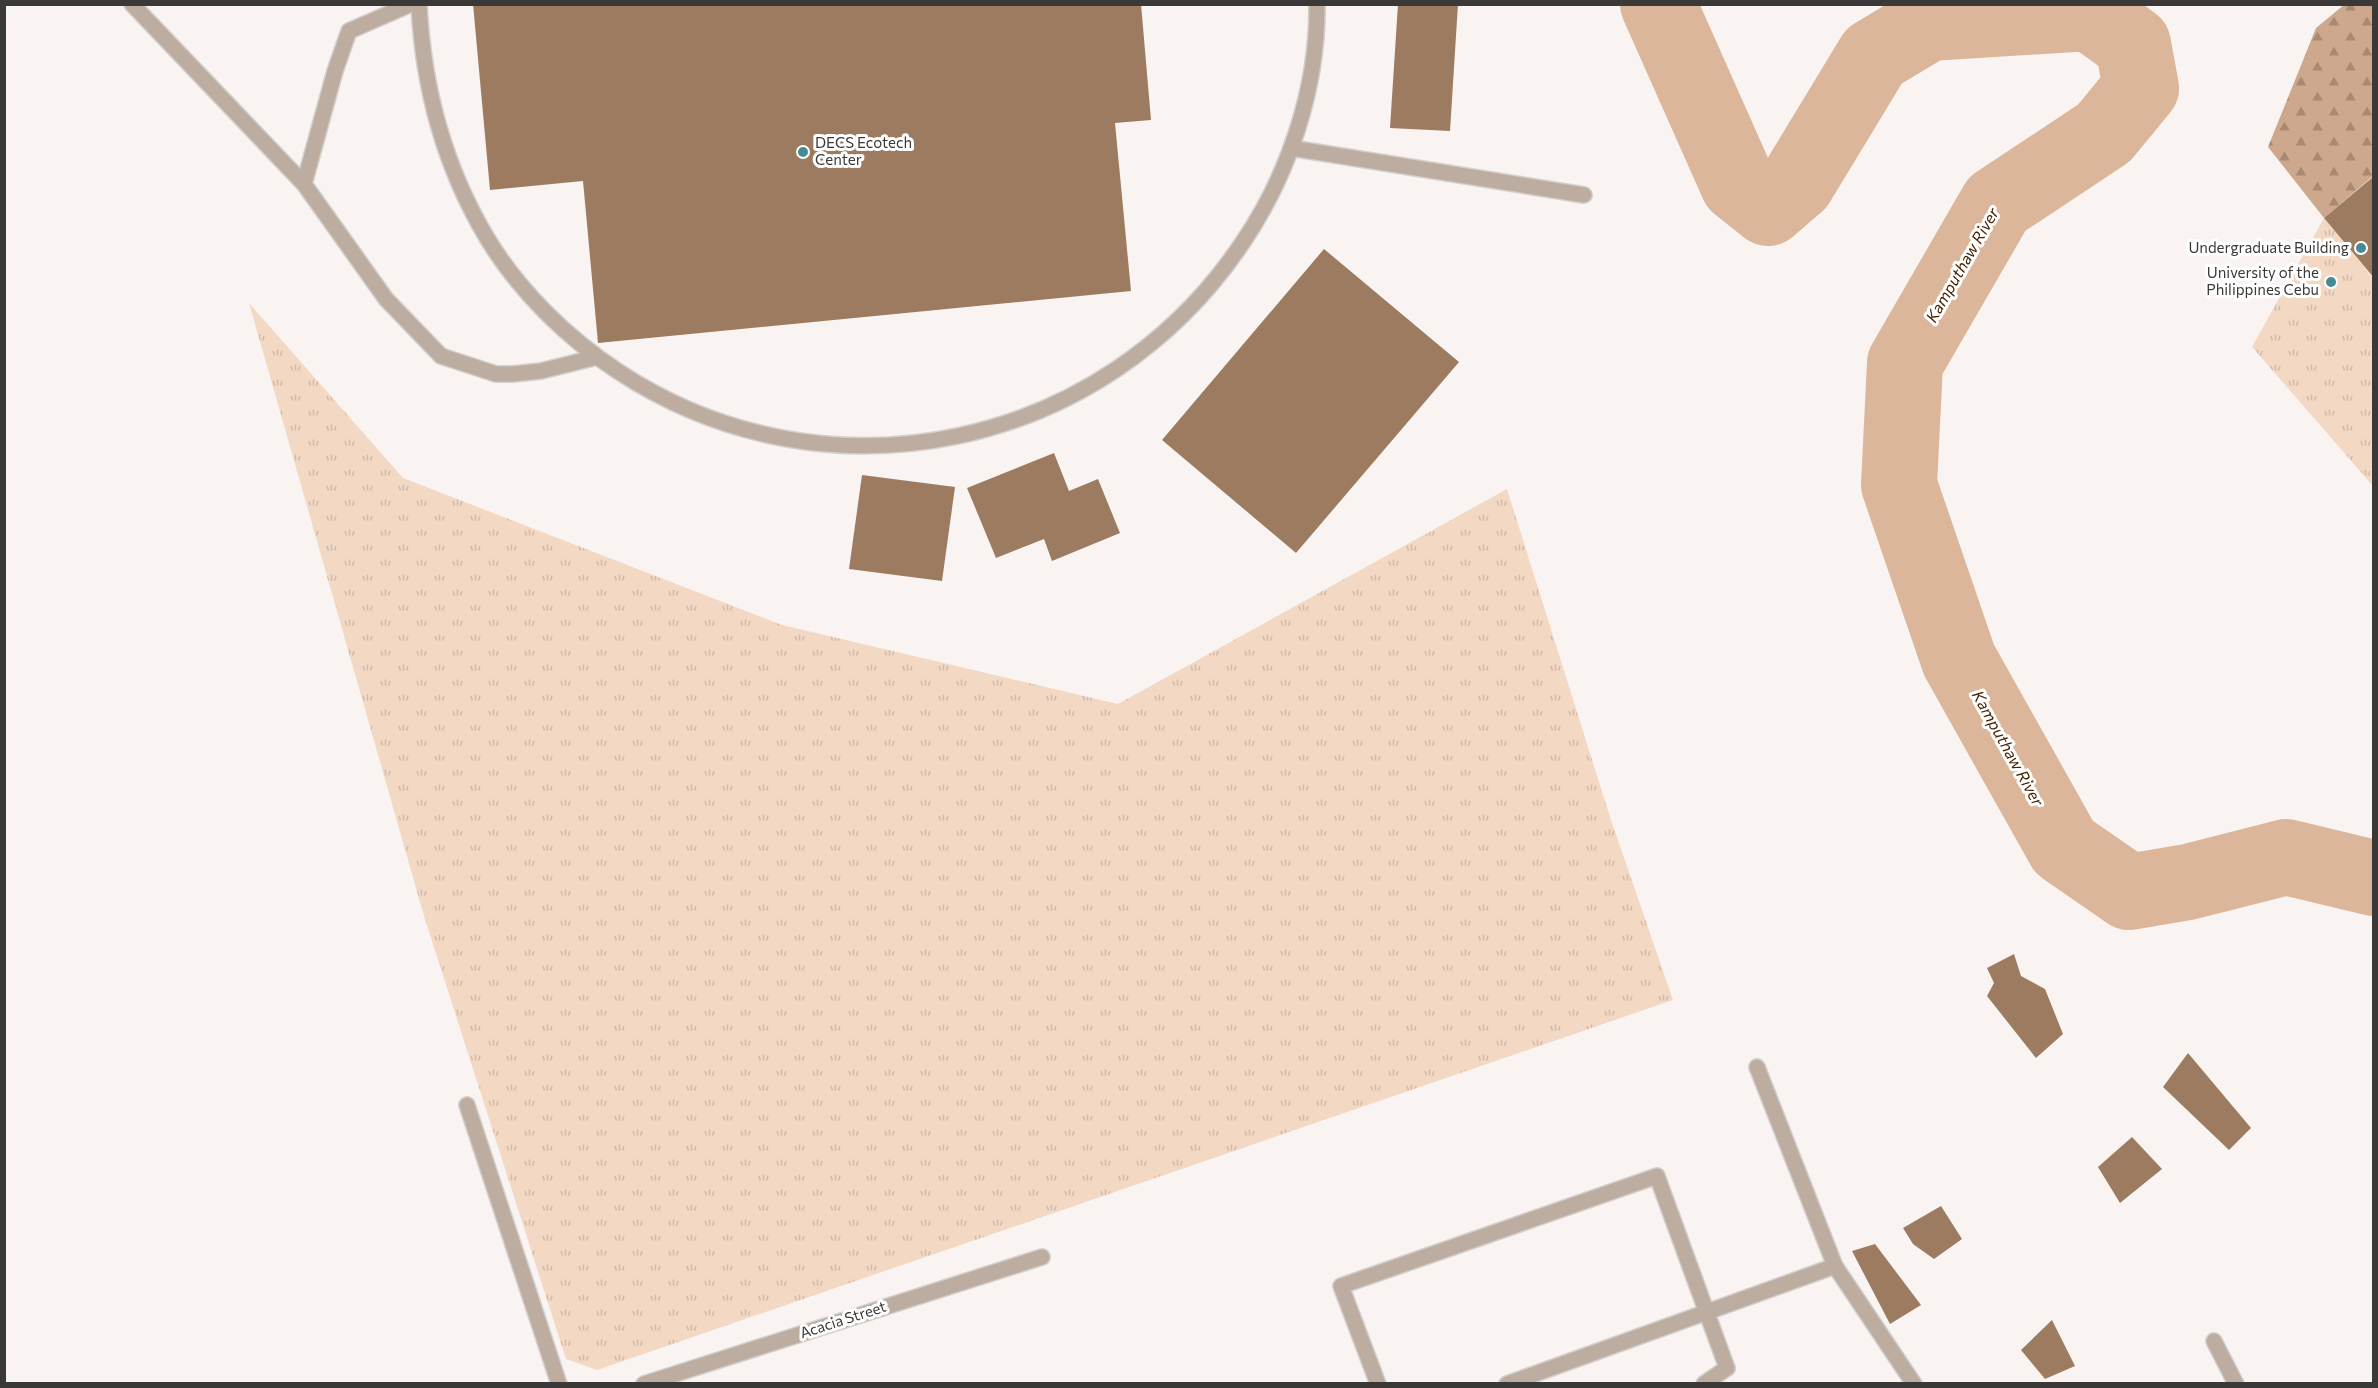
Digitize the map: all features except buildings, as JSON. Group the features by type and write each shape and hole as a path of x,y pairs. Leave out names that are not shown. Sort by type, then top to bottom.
{"street":[{"path":"132,4 304,184 386,299 441,356 496,374 541,371 597,357"},
{"path":"304,184 335,71 350,31 411,4"},
{"path":"419,4 428,90 442,142 462,192 488,240 520,283 556,323 597,357 642,387 691,411 742,429 795,441 848,446 902,446 957,438 1008,424 1059,404 1106,378 1150,346 1191,309 1226,269 1256,224 1291,148 1312,72 1317,4"},
{"path":"1291,148 1584,195"},
{"path":"1757,1067 1835,1266 1914,1383"},
{"path":"467,1105 559,1383"},
{"path":"1378,1383 1341,1286 1657,1176 1727,1368 1704,1383"},
{"name":"Acacia Street","path":"644,1383 1042,1257"},
{"path":"1507,1383 1707,1314 1835,1266"},
{"path":"2214,1341 2236,1383"}],"green space":[{"path":"2345,4 2373,5 2373,176 2324,218 2268,147 2316,28"},
{"path":"2324,218 2373,278 2373,486 2252,347"},
{"path":"249,303 403,478 782,625 1118,704 1507,489 1610,817 1673,1000 597,1370 566,1359 424,916"}],"waterway":[{"name":"Kamputhaw River","path":"1658,4 1738,184 1768,208 1797,183 1874,56 1929,23 2090,13 2133,44 2141,88 2104,133 1997,204 1905,363 1899,485 1959,660 2064,847 2129,892 2188,882 2286,857 2374,878"}],"place":[{"name":"DECS Ecotech Center","path":"803,152"},
{"name":"Undergraduate Building","path":"2361,248"},
{"name":"University of the Philippines Cebu","path":"2331,282"}]}
